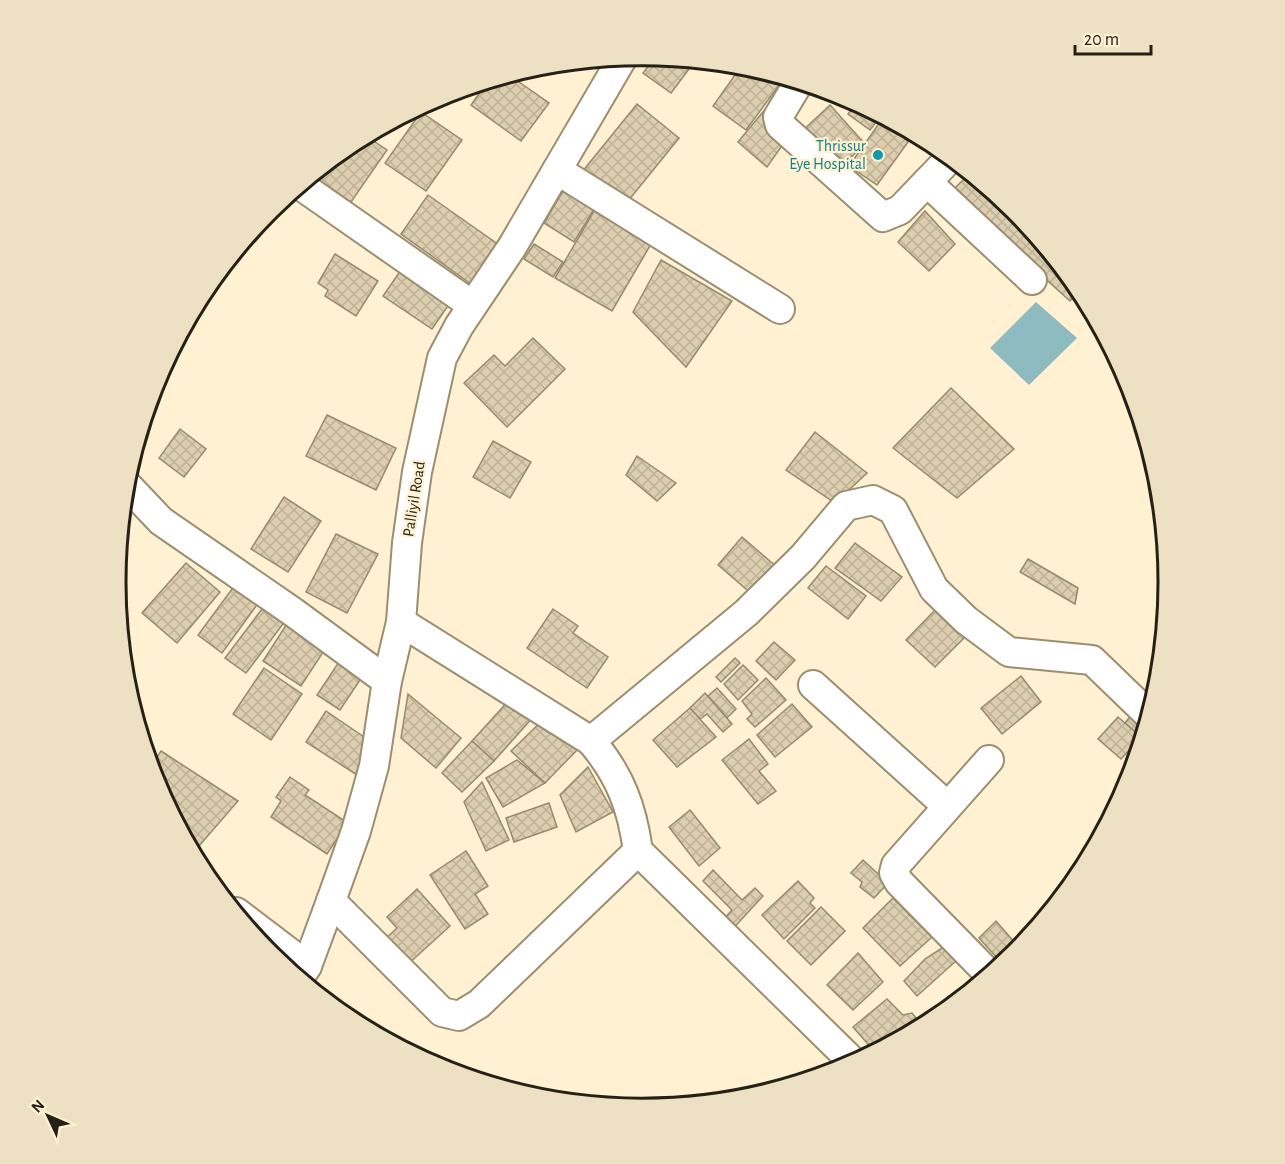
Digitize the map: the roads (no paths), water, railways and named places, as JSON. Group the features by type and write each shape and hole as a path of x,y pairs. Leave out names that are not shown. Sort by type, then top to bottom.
{"street":[{"name":"Palliyil Road","path":"303,971 356,831 374,766 387,681 400,622 407,543 432,396 442,358 472,305 512,247 618,67"},
{"path":"795,89 778,117 780,125 883,217 900,210 944,164"},
{"path":"557,170 780,309"},
{"path":"927,182 1032,280"},
{"path":"307,190 472,305"},
{"path":"134,493 161,521 293,612 387,681"},
{"path":"591,741 746,613 803,557 846,506 873,500 893,510 934,589 966,620 1009,652 1092,660 1143,709"},
{"path":"400,622 591,741 610,764 633,815 638,851 847,1056"},
{"path":"813,685 946,805"},
{"path":"984,969 899,882 894,873 896,865 946,805 989,760"},
{"path":"331,901 442,1012 459,1016 479,1004 638,851"}],"water":[{"path":"1036,302 1077,338 1029,385 990,348"}],"place":[{"name":"Thrissur Eye Hospital","path":"878,155"}]}
